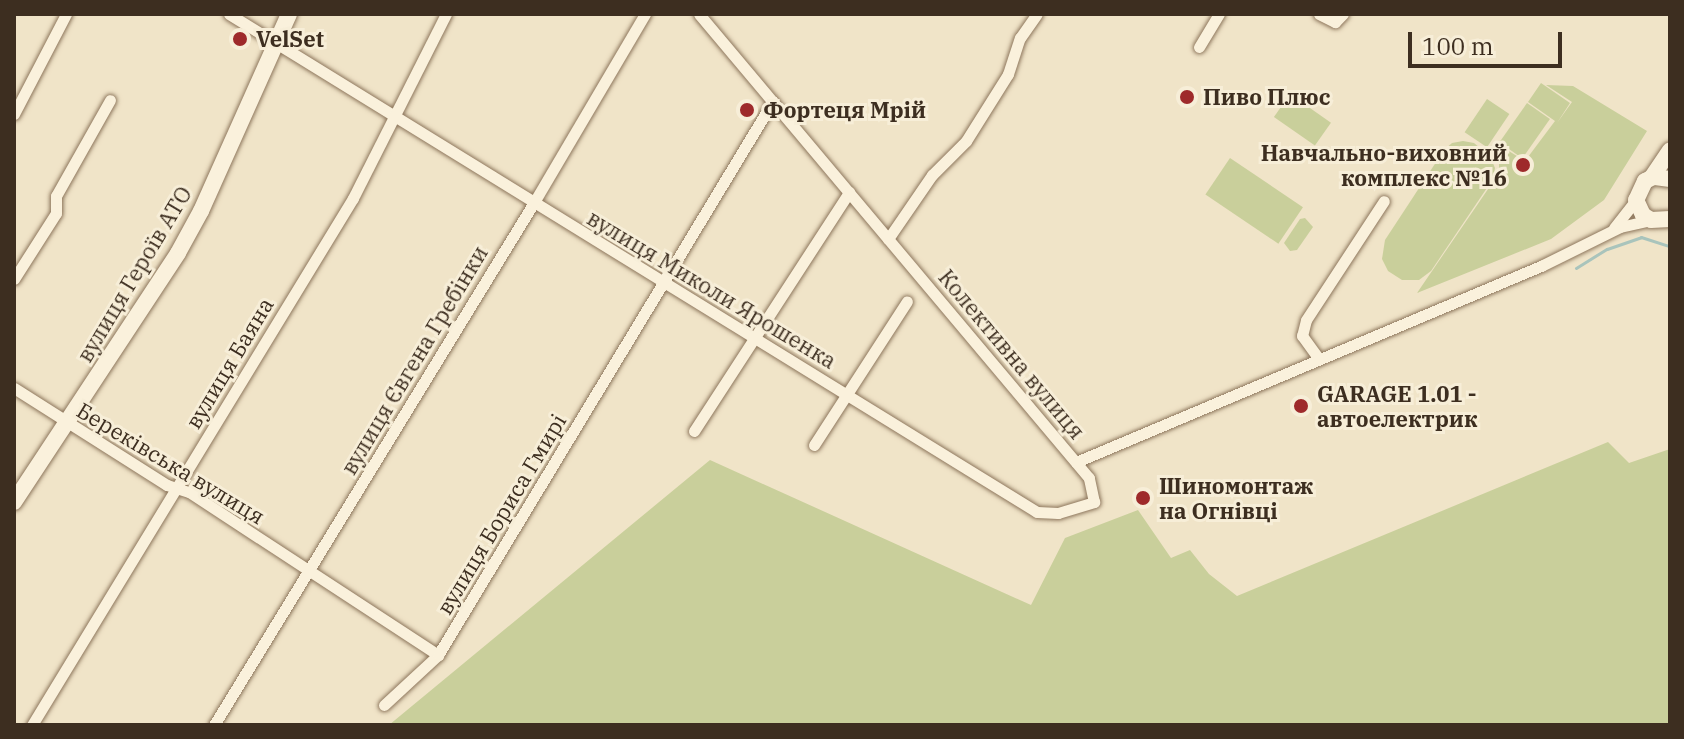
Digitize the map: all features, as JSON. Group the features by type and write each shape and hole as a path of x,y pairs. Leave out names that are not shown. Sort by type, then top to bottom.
{"street":[{"path":"14,114 66,14"},
{"name":"вулиця Миколи Ярошенка","path":"229,14 1037,512 1058,513 1094,502 1089,478 1076,462"},
{"name":"вулиця Героїв АТО","path":"14,502 193,225 289,14"},
{"name":"вулиця Баяна","path":"32,725 353,198 446,14"},
{"name":"вулиця Євгена Гребінки","path":"214,725 533,204 645,14"},
{"name":"Колективна вулиця","path":"699,14 1076,462 1541,266 1630,223 1663,222"},
{"path":"888,239 932,175 966,141 1008,74 1020,38 1037,14"},
{"path":"1199,47 1219,14"},
{"path":"1319,14 1335,22 1343,14"},
{"path":"14,279 56,213 56,196 110,100"},
{"name":"вулиця Бориса Гмирі","path":"384,705 438,655 773,101"},
{"path":"1663,222 1643,215 1636,200 1641,185 1652,177 1670,150"},
{"path":"1652,177 1670,179"},
{"path":"694,431 849,192"},
{"name":"Колективна вулиця","path":"1607,233 1636,200"},
{"path":"1319,359 1302,336 1306,320 1384,201"},
{"path":"814,445 907,301"},
{"name":"Береківська вулиця","path":"14,388 308,571"},
{"path":"308,571 438,655"}],"green space":[{"path":"1541,83 1570,103 1557,123 1572,102 1546,85 1573,86 1647,131 1604,200 1551,239 1417,293 1499,173 1499,145 1525,161 1555,121 1528,102"},
{"path":"1290,94 1331,123 1315,146 1274,117"},
{"path":"1487,99 1509,114 1487,147 1465,132"},
{"path":"1527,103 1550,119 1522,158 1499,142"},
{"path":"1452,143 1474,143 1490,156 1495,168 1493,179 1431,271 1419,280 1402,280 1388,271 1382,259 1385,240 1444,150"},
{"path":"1230,158 1303,207 1278,244 1205,194"},
{"path":"1305,218 1313,227 1297,250 1290,251 1284,243 1300,219"},
{"path":"1608,442 1629,463 1670,449 1670,725 389,725 710,460 1031,605 1065,538 1138,510 1171,558 1190,550 1209,574 1237,596"}],"waterway":[{"path":"1576,268 1607,249 1641,237 1668,246"}],"place":[{"name":"VelSet","path":"240,39"},
{"name":"Пиво Плюс","path":"1187,97"},
{"name":"Фортеця Мрій","path":"747,110"},
{"name":"Навчально-виховний комплекс №16","path":"1523,165"},
{"name":"GARAGE 1.01 - автоелектрик","path":"1301,406"},
{"name":"Шиномонтаж на Огнівці","path":"1143,498"}]}
